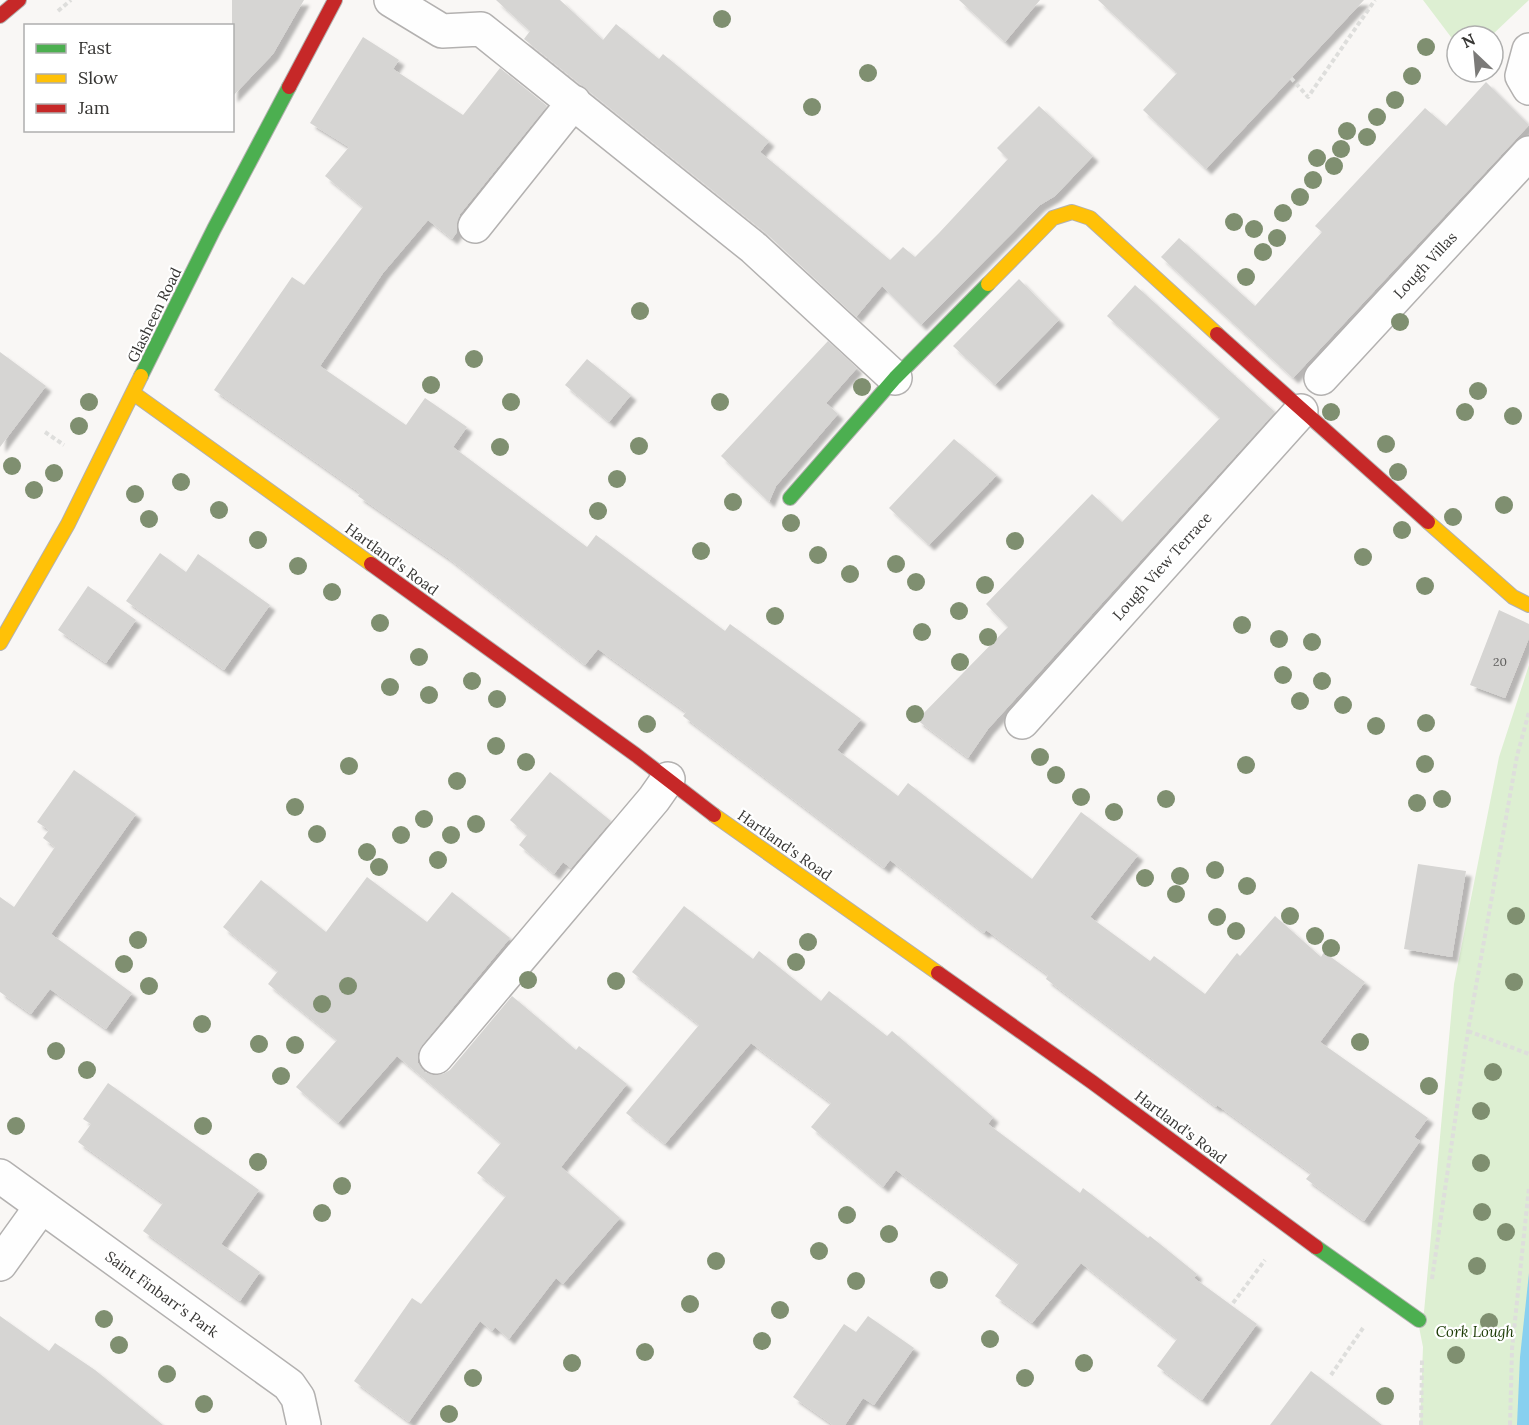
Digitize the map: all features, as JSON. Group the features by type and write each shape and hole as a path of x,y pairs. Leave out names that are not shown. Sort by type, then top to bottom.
{"street":[{"path":"0,16 19,0"},
{"name":"Glasheen Road","path":"0,643 68,524 214,229 335,0"},
{"path":"391,0 442,32 481,29 754,248 895,378"},
{"path":"1529,50 1522,76 1529,88"},
{"path":"475,226 574,102"},
{"name":"Lough Villas","path":"1321,378 1529,153"},
{"path":"789,498 895,378 1053,218 1068,211 1080,212 1090,218 1301,411 1513,597 1529,605"},
{"name":"Hartland's Road","path":"133,393 668,778 722,821 1092,1082 1256,1204 1419,1320"},
{"name":"Lough View Terrace","path":"1022,722 1301,411"},
{"path":"436,1057 654,799 668,778"},
{"name":"Saint Finbarr's Park","path":"0,1176 289,1385 298,1398 304,1425"},
{"path":"0,1264 41,1207"}],"path":[{"path":"1291,78 1308,97 1375,0"},
{"path":"1431,1282 1468,1031 1517,756 1529,712"},
{"path":"1468,1031 1529,1053"},
{"path":"1510,1425 1512,1349 1529,1187"},
{"path":"1233,1303 1269,1256"},
{"path":"1331,1375 1366,1323"},
{"path":"1421,1425 1422,1358"}],"green space":[{"path":"1423,0 1529,0 1504,24 1445,24 1445,29"},
{"name":"Cork Lough","path":"1529,665 1529,1425 1420,1425 1423,1347 1419,1327 1424,1312 1454,984 1499,757"}],"water":[{"path":"1529,1273 1529,1425 1517,1425 1520,1357"}],"building":[{"path":"232,0 304,0 273,54 234,95 234,24 232,24"},
{"path":"496,0 560,0 603,40 616,24 659,59 663,54 769,141 760,152 890,260 903,247 915,257 939,233 1008,159 997,148 1039,106 1093,156 1055,196 1040,205 921,325 882,286 856,317 766,233 524,39 530,31"},
{"path":"959,0 1040,0 1005,42"},
{"path":"1098,0 1364,0 1206,169 1143,110 1177,73"},
{"path":"363,37 399,60 393,69 463,115 500,68 547,106 460,214 457,232 452,239 428,220 383,273 320,366 406,425 425,398 467,427 453,447 587,547 596,535 725,631 730,624 861,719 837,750 898,796 908,783 1032,879 1081,812 1138,855 1090,917 1150,961 1154,956 1205,994 1237,953 1240,956 1275,916 1321,957 1324,952 1365,982 1320,1042 1428,1118 1414,1137 1420,1141 1364,1221 1306,1179 1311,1173 1217,1105 1216,1107 1046,979 1048,975 986,930 984,933 890,860 884,868 683,716 686,712 598,649 585,665 448,558 358,496 360,493 214,390 292,277 304,285 363,207 325,176 349,147 310,123"},
{"path":"1484,84 1488,84 1529,125 1293,378 1161,257 1179,238 1255,306 1322,232 1315,226 1425,108 1446,126"},
{"path":"1019,279 1059,320 995,385 953,346"},
{"path":"1135,285 1275,412 988,729 968,758 917,720 1008,627 986,604 1092,494 1122,522 1220,418 1107,316"},
{"path":"828,341 857,368 826,403 838,414 776,486 769,502 721,456"},
{"path":"0,352 46,386 0,447"},
{"path":"587,359 631,395 609,422 565,385"},
{"path":"954,439 997,475 929,545 889,508"},
{"path":"160,553 186,572 198,554 270,605 224,670 126,601"},
{"path":"88,586 136,620 106,663 58,630"},
{"path":"1499,610 1529,624 1529,638 1505,698 1470,685"},
{"path":"74,770 136,814 51,934 132,993 106,1029 50,989 31,1014 0,992 0,897 14,907 55,847 43,838 49,830 37,822"},
{"path":"550,772 611,821 571,868 563,862 554,874 519,845 527,835 510,820"},
{"path":"1418,864 1466,871 1452,957 1404,949"},
{"path":"367,877 427,922 452,892 510,938 422,1045 418,1053 418,1063 424,1072 433,1075 443,1074 450,1070 512,996 576,1050 579,1046 627,1084 561,1167 620,1218 563,1284 556,1278 509,1339 495,1327 492,1331 480,1321 409,1422 354,1381 412,1298 421,1304 506,1196 477,1173 501,1143 397,1056 338,1123 296,1087 337,1040 268,984 278,971 223,927 261,880 326,932"},
{"path":"684,906 753,959 759,951 821,1001 829,991 887,1036 892,1031 993,1117 988,1124 1080,1193 1083,1188 1148,1238 1150,1236 1197,1274 1194,1278 1257,1324 1202,1400 1157,1366 1177,1339 1081,1263 1032,1323 995,1296 1019,1263 896,1170 883,1187 811,1127 831,1103 751,1043 665,1144 626,1113 699,1025 632,972"},
{"path":"108,1083 259,1190 221,1244 260,1272 240,1301 143,1231 163,1203 78,1142 91,1124 83,1119"},
{"path":"0,1316 49,1351 55,1343 95,1370 163,1425 0,1425"},
{"path":"868,1316 914,1348 874,1405 863,1398 845,1425 833,1425 793,1397 844,1324 856,1332"},
{"path":"1311,1371 1382,1425 1270,1425"}],"traffic: fast":[{"path":"141,376 214,229 289,87"},
{"path":"790,498 895,378 988,284"},
{"path":"1316,1247 1419,1320"}],"traffic: slow":[{"path":"988,284 1053,218 1072,212 1090,218 1217,334"},
{"path":"0,643 68,524 141,376"},
{"path":"133,393 371,564"},
{"path":"1428,522 1513,597 1529,605"},
{"path":"714,815 938,973"}],"traffic: jam":[{"path":"0,16 19,0"},
{"path":"289,87 335,0"},
{"path":"1217,334 1428,522"},
{"path":"371,564 636,755 714,815"},
{"path":"938,973 1092,1082 1316,1247"}]}
